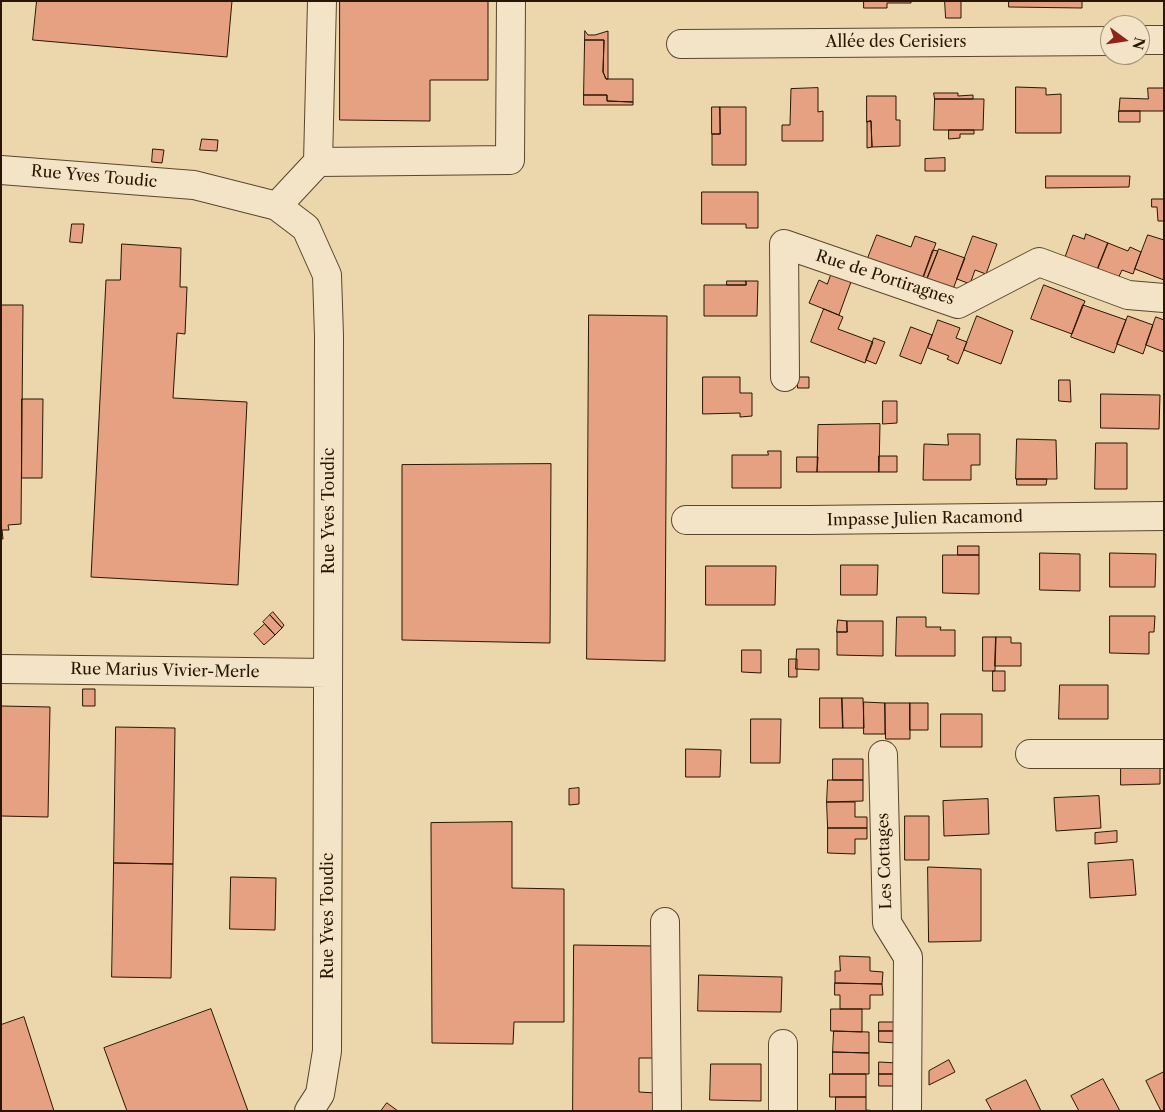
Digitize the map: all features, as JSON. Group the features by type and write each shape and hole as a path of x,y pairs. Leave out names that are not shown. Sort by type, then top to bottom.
{"street":[{"path":"277,206 318,162 322,1"},
{"path":"318,162 510,160 511,1"},
{"name":"Allée des Cerisiers","path":"681,44 1100,40"},
{"path":"1150,40 1164,40"},
{"name":"Rue Yves Toudic","path":"1,170 194,185 277,206 306,228 327,275 329,336 327,1051 320,1094 309,1111"},
{"name":"Rue de Portiragnes","path":"785,377 784,244 958,304 1038,262 1128,295 1164,298"},
{"name":"Impasse Julien Racamond","path":"686,520 1164,516"},
{"name":"Rue Marius Vivier-Merle","path":"1,669 328,673"},
{"path":"1030,754 1164,754"},
{"name":"Les Cottages","path":"883,756 887,923 908,957 906,1111"},
{"path":"664,922 668,1111"},
{"path":"783,1044 784,1111"}],"building":[{"path":"37,1 232,1 227,57 33,40"},
{"path":"340,1 488,1 488,80 430,80 430,121 340,120"},
{"path":"864,1 911,1 911,3 887,3 887,8 864,8"},
{"path":"945,1 961,1 961,18 946,18"},
{"path":"1009,1 1082,1 1082,8 1009,7"},
{"path":"585,31 588,35 595,35 608,31 608,79 606,79 603,72 604,40 585,40"},
{"path":"585,40 604,40 603,72 606,79 633,79 633,102 607,101 607,95 584,95"},
{"path":"1016,87 1046,88 1046,95 1061,94 1061,133 1016,133"},
{"path":"818,88 818,112 823,111 823,141 782,141 782,125 790,125 791,89"},
{"path":"1148,88 1164,88 1164,111 1119,111 1120,98 1148,99"},
{"path":"934,93 958,93 958,96 973,95 973,99 935,99"},
{"path":"584,95 607,95 607,101 633,102 633,105 584,105"},
{"path":"867,96 896,96 896,120 900,120 900,146 872,147 871,121 867,122"},
{"path":"935,99 984,99 983,130 934,130"},
{"path":"712,107 720,107 720,134 712,134"},
{"path":"720,107 746,107 746,165 712,165 712,134 720,134"},
{"path":"1119,111 1140,111 1140,122 1119,122"},
{"path":"871,121 872,147 867,148 867,122"},
{"path":"949,130 974,130 974,134 960,134 960,138 949,139"},
{"path":"202,139 218,140 217,151 200,150"},
{"path":"153,149 164,150 162,163 152,162"},
{"path":"945,158 945,171 925,171 925,159"},
{"path":"1046,176 1130,176 1129,187 1046,188"},
{"path":"702,192 758,192 758,228 746,228 746,224 702,224"},
{"path":"1152,199 1164,199 1164,221 1158,221 1157,207 1152,207"},
{"path":"72,224 84,224 82,243 70,242"},
{"path":"1086,234 1108,243 1096,273 1065,257 1073,235 1084,239"},
{"path":"877,235 911,247 915,236 936,243 923,278 868,258"},
{"path":"1148,235 1164,240 1164,280 1135,269"},
{"path":"973,236 997,244 986,274 975,270 970,284 957,279"},
{"path":"1108,243 1128,251 1130,247 1141,252 1133,274 1122,270 1117,281 1096,273"},
{"path":"122,244 181,248 180,287 187,287 185,334 177,333 173,398 247,402 238,585 91,577 106,280 120,280"},
{"path":"939,249 965,258 953,289 927,279"},
{"path":"933,250 938,251 927,279 923,278"},
{"path":"831,275 851,282 839,315 809,303 819,280 827,284"},
{"path":"727,281 746,281 746,285 727,285"},
{"path":"746,281 758,281 757,316 704,316 704,285 746,285"},
{"path":"1044,285 1085,301 1072,334 1031,319"},
{"path":"1,305 23,305 21,524 8,525 9,530 2,530 3,539 1,539"},
{"path":"1083,305 1126,320 1114,353 1071,337"},
{"path":"824,309 843,317 838,329 873,342 865,363 811,342"},
{"path":"589,315 667,316 665,661 587,659"},
{"path":"977,316 1013,331 1001,364 964,350"},
{"path":"1128,316 1153,325 1143,354 1117,344"},
{"path":"1156,317 1164,320 1164,352 1146,345"},
{"path":"938,320 960,328 956,338 967,342 958,364 947,359 949,356 928,348"},
{"path":"911,327 932,335 921,364 900,356"},
{"path":"874,338 885,342 876,364 866,360"},
{"path":"703,377 740,377 740,393 752,393 752,416 740,417 740,413 703,414"},
{"path":"797,377 809,377 809,388 798,388"},
{"path":"1059,380 1070,380 1071,402 1059,401"},
{"path":"1101,394 1160,395 1159,429 1101,428"},
{"path":"22,399 43,399 42,478 22,478"},
{"path":"883,401 897,401 897,423 883,424"},
{"path":"880,424 879,472 817,472 818,425"},
{"path":"948,434 980,434 980,465 971,465 971,480 923,480 924,444 948,445"},
{"path":"1017,439 1056,440 1057,479 1016,479"},
{"path":"1096,443 1127,443 1127,489 1095,489"},
{"path":"768,451 781,451 781,488 732,488 732,455 768,455"},
{"path":"879,456 897,456 897,472 879,472"},
{"path":"797,457 818,457 817,472 797,472"},
{"path":"551,464 550,643 402,640 402,465"},
{"path":"1017,479 1047,479 1046,485 1017,485"},
{"path":"958,546 979,546 979,555 958,555"},
{"path":"1040,553 1080,554 1080,591 1040,590"},
{"path":"1110,553 1156,554 1155,587 1110,587"},
{"path":"943,555 979,555 979,594 943,593"},
{"path":"841,565 878,565 877,595 841,595"},
{"path":"706,566 776,566 775,605 706,605"},
{"path":"273,612 284,625 282,628 270,615"},
{"path":"270,615 282,628 275,635 263,622"},
{"path":"1110,616 1155,616 1154,632 1149,632 1149,654 1110,653"},
{"path":"897,617 926,617 926,627 941,627 940,630 955,630 955,656 896,656"},
{"path":"838,620 847,621 847,632 837,632"},
{"path":"847,621 883,621 883,656 837,655 837,632 847,632"},
{"path":"265,624 275,635 264,645 254,634"},
{"path":"983,637 996,637 995,671 983,671"},
{"path":"996,637 1011,637 1011,643 1021,643 1021,666 995,666"},
{"path":"797,649 819,649 819,670 796,669"},
{"path":"742,650 761,650 761,673 742,672"},
{"path":"789,659 797,659 797,677 789,677"},
{"path":"993,671 1005,671 1005,691 993,691"},
{"path":"1060,685 1108,685 1108,719 1059,719"},
{"path":"83,689 95,689 95,706 83,706"},
{"path":"820,698 842,698 843,728 820,728"},
{"path":"842,698 863,698 864,728 843,728"},
{"path":"864,702 885,703 885,734 864,734"},
{"path":"885,703 910,703 910,739 886,739"},
{"path":"910,703 928,703 928,730 910,730"},
{"path":"1,706 50,707 48,817 1,816"},
{"path":"941,714 982,714 982,747 941,747"},
{"path":"751,719 781,719 780,763 751,763"},
{"path":"116,727 175,728 173,864 114,863"},
{"path":"686,749 721,750 720,777 686,777"},
{"path":"833,759 863,759 863,780 833,780"},
{"path":"1121,765 1160,765 1160,784 1121,785"},
{"path":"828,780 863,780 863,801 827,802"},
{"path":"579,788 579,804 569,805 569,789"},
{"path":"1099,796 1101,828 1056,831 1054,798"},
{"path":"988,799 989,834 944,836 943,801"},
{"path":"827,802 855,802 855,817 867,817 867,828 828,828"},
{"path":"905,816 929,816 929,860 905,860"},
{"path":"512,822 512,888 564,889 564,1022 514,1022 513,1044 432,1043 431,823"},
{"path":"828,828 867,828 867,839 855,839 855,854 828,853"},
{"path":"1117,831 1117,842 1095,844 1095,833"},
{"path":"1133,860 1136,895 1090,898 1088,863"},
{"path":"114,863 173,864 171,978 112,977"},
{"path":"928,867 981,869 981,941 929,942"},
{"path":"231,877 276,878 275,930 230,929"},
{"path":"574,945 656,946 655,1058 639,1058 639,1092 656,1093 656,1111 573,1111"},
{"path":"840,956 870,957 870,971 883,972 882,984 835,983 835,971 840,971"},
{"path":"699,975 782,977 781,1012 698,1011"},
{"path":"835,983 882,984 883,995 870,995 870,1009 840,1009 840,995 835,995"},
{"path":"211,1009 248,1111 127,1111 104,1048"},
{"path":"831,1009 862,1009 862,1032 831,1031"},
{"path":"24,1017 54,1111 1,1111 1,1025"},
{"path":"879,1022 897,1022 897,1031 879,1031"},
{"path":"834,1031 869,1032 869,1053 833,1052"},
{"path":"879,1031 897,1031 897,1043 879,1042"},
{"path":"833,1052 869,1053 869,1074 833,1074"},
{"path":"949,1060 955,1072 929,1085 929,1071"},
{"path":"879,1062 897,1063 897,1074 879,1074"},
{"path":"711,1064 761,1064 761,1101 710,1100"},
{"path":"1164,1072 1164,1111 1161,1111 1146,1081"},
{"path":"830,1074 866,1074 866,1097 830,1097"},
{"path":"879,1074 897,1074 897,1086 879,1086"},
{"path":"1103,1079 1120,1111 1079,1111 1071,1096"},
{"path":"1026,1080 1041,1111 992,1111 986,1100"},
{"path":"836,1097 866,1097 866,1110 877,1111 835,1111"},
{"path":"387,1103 398,1111 381,1111"}]}
